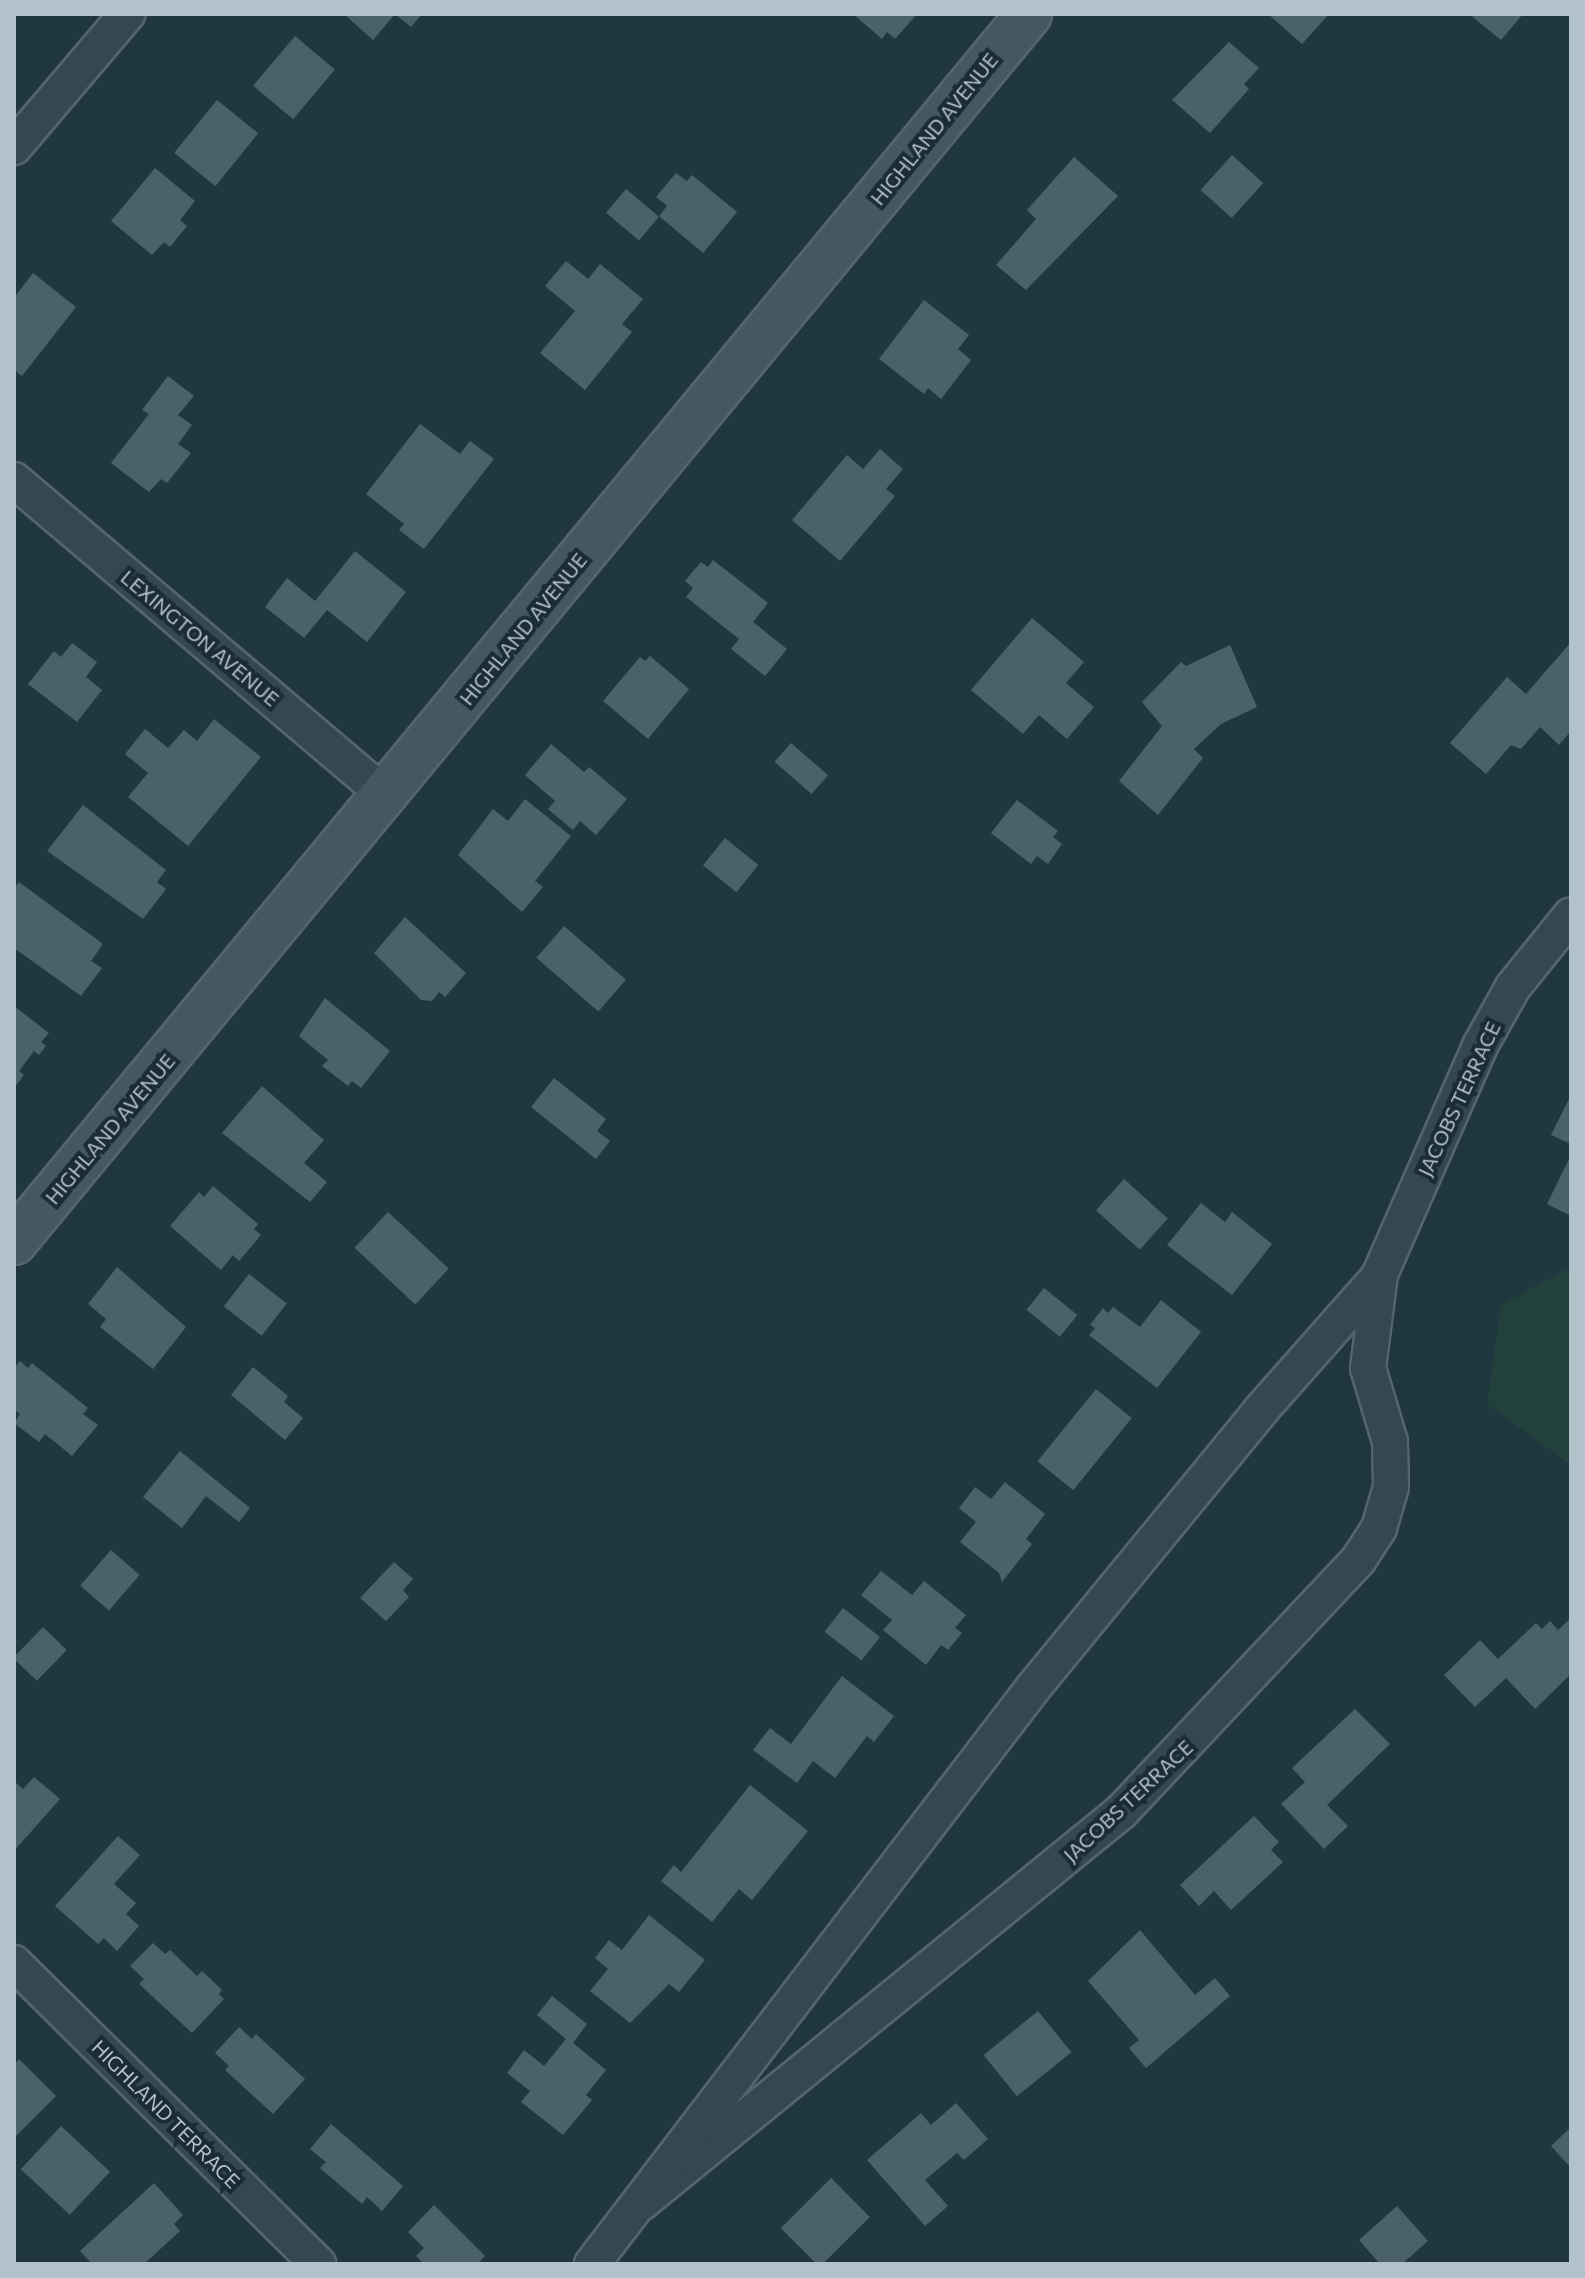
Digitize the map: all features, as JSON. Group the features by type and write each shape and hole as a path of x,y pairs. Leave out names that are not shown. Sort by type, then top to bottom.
{"street":[{"path":"14,147 127,14"},
{"name":"HIGHLAND AVENUE","path":"14,1242 386,796 1029,14"},
{"name":"LEXINGTON AVENUE","path":"14,480 386,796"},
{"name":"JACOBS TERRACE","path":"592,2264 1033,1688 1243,1431 1348,1317 1380,1274 1480,1046 1563,923"},
{"name":"JACOBS TERRACE","path":"641,2203 1121,1812 1359,1559 1379,1528 1391,1487 1390,1442 1368,1368 1380,1274"},
{"name":"HIGHLAND TERRACE","path":"14,1963 318,2264"}],"green space":[{"path":"1571,1267 1571,1465 1487,1404 1501,1305"}],"building":[{"path":"344,14 395,14 373,40"},
{"path":"395,14 422,14 411,27"},
{"path":"853,14 917,14 895,39 887,32 882,39"},
{"path":"1268,14 1329,14 1302,44"},
{"path":"1469,14 1523,14 1501,40"},
{"path":"295,36 335,69 293,119 253,86"},
{"path":"1229,42 1259,68 1244,84 1249,89 1210,133 1172,100"},
{"path":"217,100 258,133 215,186 174,153"},
{"path":"1232,155 1263,183 1232,218 1201,190"},
{"path":"1074,157 1118,196 1026,290 996,265 1036,219 1027,210"},
{"path":"155,168 195,201 180,220 187,226 170,247 164,242 152,255 111,221"},
{"path":"676,173 687,181 692,175 737,212 703,253 659,216 667,206 656,197"},
{"path":"626,189 659,217 639,240 606,213"},
{"path":"566,261 588,279 600,264 643,299 622,324 632,332 585,390 540,353 575,311 545,286"},
{"path":"33,273 76,307 22,376 14,370 14,298"},
{"path":"924,300 969,335 958,349 971,360 941,399 928,388 924,394 879,359"},
{"path":"168,376 194,396 178,415 192,425 178,444 191,453 167,483 161,479 149,492 111,463 149,414 142,410"},
{"path":"420,424 460,454 470,441 494,459 424,549 399,530 404,524 366,494"},
{"path":"880,449 903,469 886,489 895,496 840,561 792,520 847,455 863,469"},
{"path":"355,551 406,592 367,642 327,610 304,638 265,607 287,578 315,601"},
{"path":"713,560 768,603 753,622 787,649 765,676 731,649 739,639 686,597 693,588 685,581 701,562 708,567"},
{"path":"1032,618 1084,662 1066,683 1094,707 1067,739 1039,715 1023,734 971,690"},
{"path":"1571,642 1571,731 1559,745 1540,727 1521,749 1511,745 1486,774 1450,743 1507,677 1526,694"},
{"path":"72,643 97,662 86,677 102,690 77,722 28,684 54,651 61,657"},
{"path":"1230,645 1257,707 1221,724 1194,749 1203,758 1158,815 1119,781 1162,726 1142,702 1181,662 1186,666"},
{"path":"650,656 689,689 648,739 603,701 640,657 645,661"},
{"path":"214,719 261,757 188,846 128,797 148,773 125,754 145,729 168,748 184,730 197,741"},
{"path":"791,743 828,775 812,794 775,762"},
{"path":"551,744 584,772 589,767 627,799 596,835 580,821 573,830 548,809 555,801 525,775"},
{"path":"525,799 571,836 535,881 543,887 522,912 458,855 493,809 508,821"},
{"path":"1017,800 1058,831 1053,837 1062,844 1048,864 1037,856 1031,864 991,833"},
{"path":"83,805 166,870 157,882 166,889 143,919 47,851"},
{"path":"725,838 758,865 736,892 703,865"},
{"path":"19,882 103,944 91,961 102,968 81,996 14,948 14,889"},
{"path":"405,917 466,973 445,997 439,992 432,1001 421,1000 374,953"},
{"path":"564,926 626,980 598,1011 536,958"},
{"path":"325,998 390,1051 361,1088 352,1081 348,1086 322,1066 328,1060 299,1036"},
{"path":"14,1006 49,1033 41,1042 46,1046 39,1055 34,1051 19,1071 24,1075 14,1088"},
{"path":"554,1078 606,1119 597,1131 610,1141 596,1159 531,1107"},
{"path":"262,1086 324,1140 304,1163 327,1182 310,1202 222,1133"},
{"path":"1571,1095 1571,1144 1551,1135"},
{"path":"1571,1155 1571,1216 1547,1204"},
{"path":"1124,1179 1168,1218 1140,1250 1096,1210"},
{"path":"213,1186 258,1224 254,1229 261,1235 239,1261 233,1255 221,1270 170,1226 199,1192 204,1197"},
{"path":"1201,1203 1225,1222 1232,1212 1272,1244 1232,1295 1167,1245"},
{"path":"388,1212 449,1269 415,1304 355,1248"},
{"path":"117,1267 186,1327 153,1369 100,1327 106,1319 88,1304"},
{"path":"249,1274 287,1304 262,1336 224,1306"},
{"path":"1044,1288 1077,1315 1060,1337 1026,1310"},
{"path":"1161,1300 1201,1332 1157,1388 1089,1335 1095,1328 1090,1325 1103,1308 1108,1313 1113,1307 1140,1327"},
{"path":"20,1361 28,1368 32,1363 88,1408 83,1414 98,1425 72,1456 45,1434 39,1442 14,1423 20,1414 14,1409 14,1368"},
{"path":"253,1367 288,1396 284,1402 303,1418 285,1440 231,1395"},
{"path":"1096,1389 1132,1418 1073,1490 1037,1461"},
{"path":"180,1451 250,1508 239,1522 206,1496 182,1528 143,1497"},
{"path":"1005,1482 1045,1514 1026,1539 1032,1544 1002,1582 999,1573 960,1542 976,1522 959,1508 975,1487 991,1499"},
{"path":"111,1550 140,1575 109,1610 80,1585"},
{"path":"394,1562 413,1579 403,1590 409,1597 386,1621 360,1598"},
{"path":"881,1571 912,1595 924,1581 966,1615 955,1628 962,1633 948,1650 941,1645 926,1665 883,1630 892,1620 861,1595"},
{"path":"843,1608 880,1637 862,1661 825,1632"},
{"path":"1571,1618 1571,1674 1535,1709 1506,1678 1475,1707 1444,1675 1480,1640 1498,1659 1536,1623 1542,1629 1550,1621 1558,1630"},
{"path":"43,1627 67,1650 37,1681 14,1657"},
{"path":"842,1676 894,1716 874,1742 867,1736 835,1778 813,1761 797,1783 753,1750 770,1728 791,1744"},
{"path":"1355,1709 1390,1744 1327,1805 1348,1826 1324,1849 1281,1804 1305,1782 1292,1768"},
{"path":"34,1777 60,1799 14,1851 14,1781 23,1789"},
{"path":"750,1785 808,1831 752,1900 739,1889 712,1922 661,1881 674,1865 681,1872"},
{"path":"1254,1816 1279,1842 1271,1850 1283,1862 1231,1910 1214,1891 1199,1906 1180,1885"},
{"path":"118,1836 140,1855 114,1884 136,1903 126,1914 139,1926 117,1951 104,1938 98,1944 55,1906"},
{"path":"649,1915 705,1960 679,1992 669,1984 630,2023 590,1991 608,1969 595,1958 609,1940 622,1950"},
{"path":"1140,1930 1195,1995 1215,1978 1230,1996 1146,2068 1129,2048 1139,2040 1088,1981"},
{"path":"153,1943 165,1954 170,1950 197,1976 202,1971 222,1990 219,1994 224,1999 192,2033 139,1984 144,1979 130,1966"},
{"path":"552,1996 587,2024 573,2043 606,2070 586,2095 592,2100 563,2135 521,2102 530,2091 507,2073 524,2050 544,2066 566,2039 537,2015"},
{"path":"1038,2011 1071,2052 1017,2096 984,2055"},
{"path":"239,2027 252,2039 256,2034 305,2079 273,2114 225,2070 229,2066 215,2053"},
{"path":"19,2059 56,2096 14,2138 14,2065"},
{"path":"956,2103 988,2139 964,2160 957,2153 925,2180 948,2206 925,2226 867,2160 921,2113 931,2125"},
{"path":"331,2124 403,2186 382,2211 367,2197 362,2204 320,2168 326,2162 310,2149"},
{"path":"61,2126 110,2172 70,2215 21,2169"},
{"path":"1571,2127 1571,2168 1551,2146"},
{"path":"831,2178 870,2217 823,2264 817,2264 781,2228"},
{"path":"154,2183 183,2215 174,2224 180,2231 144,2264 92,2264 80,2251"},
{"path":"434,2205 485,2256 477,2264 424,2264 416,2256 424,2248 408,2232"},
{"path":"1397,2206 1428,2241 1402,2264 1380,2264 1359,2240"}]}
